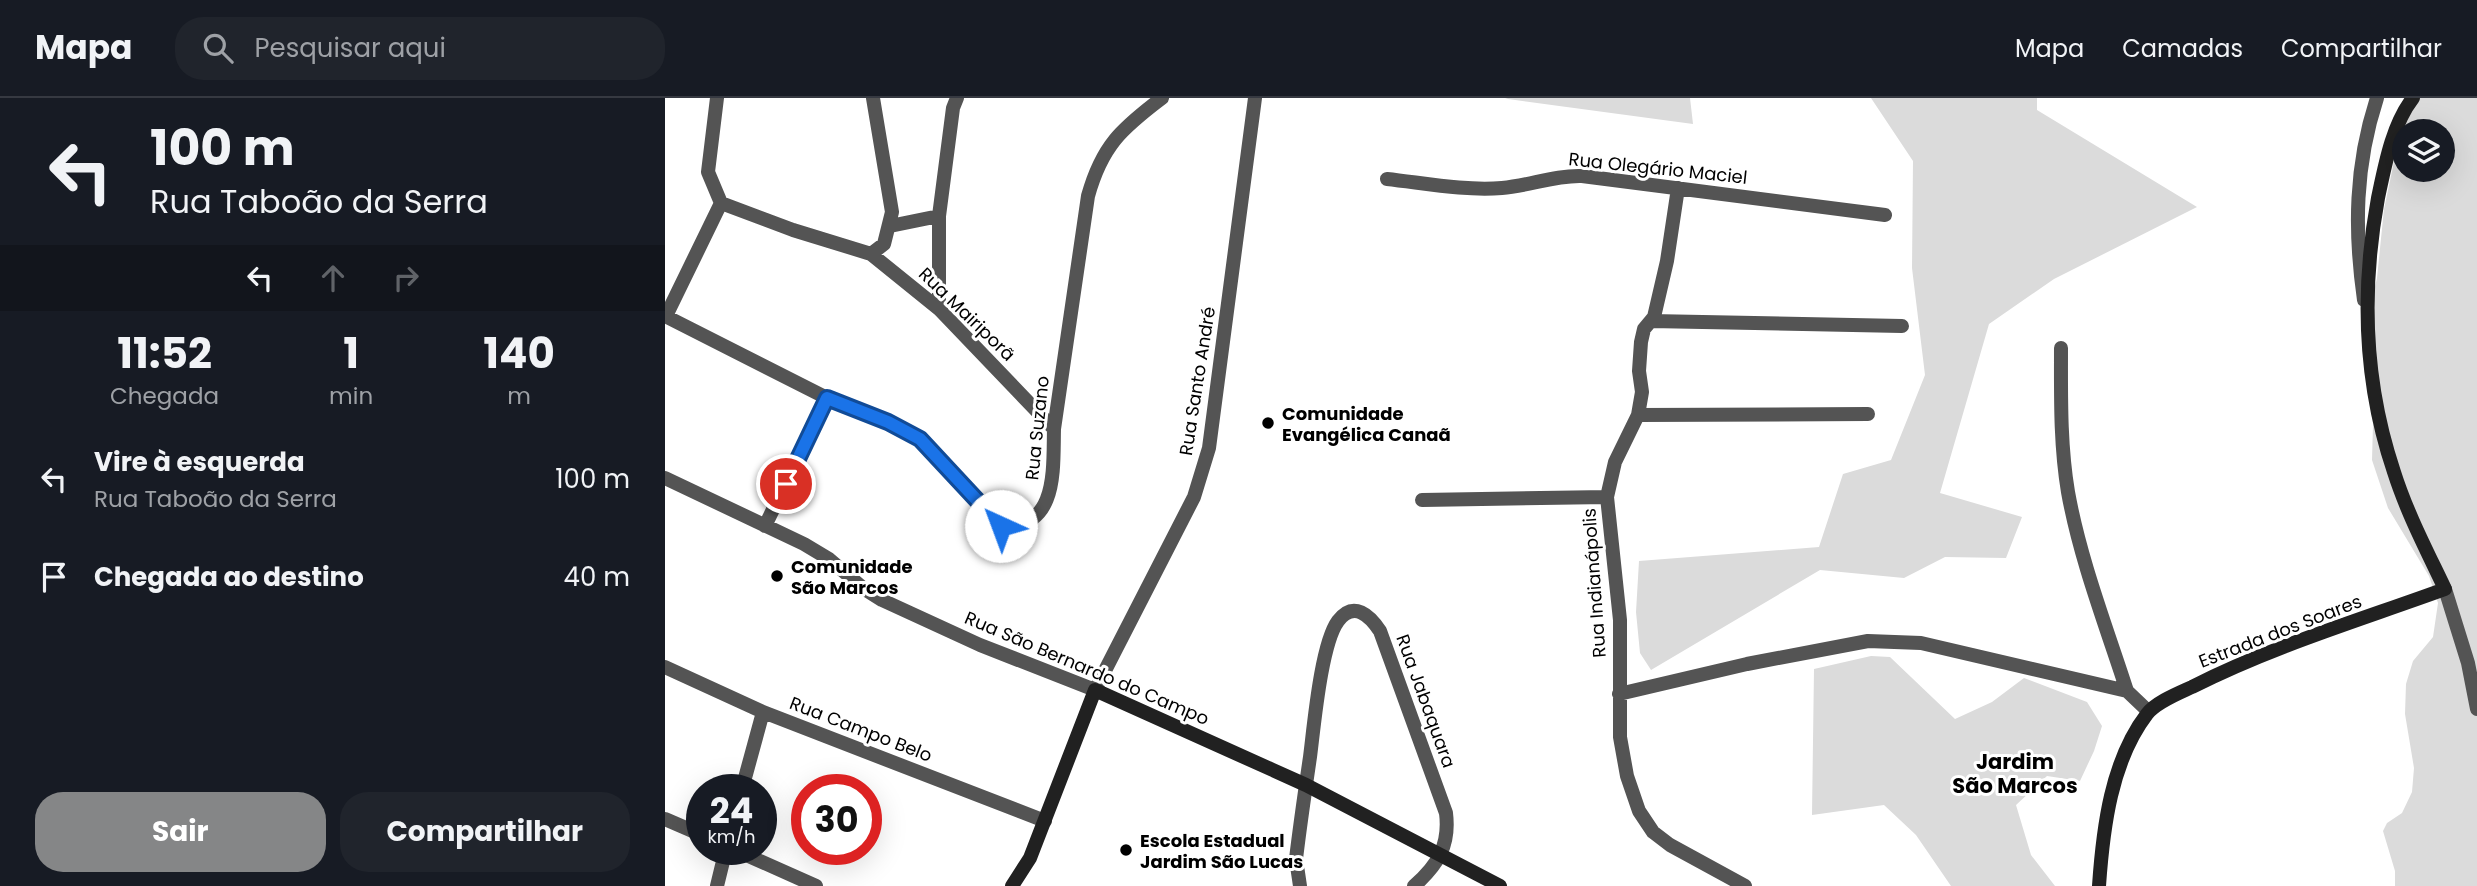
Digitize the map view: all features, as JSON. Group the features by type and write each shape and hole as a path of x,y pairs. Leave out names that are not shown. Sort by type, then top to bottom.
{"street":[{"path":"665,316 721,203 708,172 717,98"},
{"path":"871,254 884,244 890,226 891,199 873,98"},
{"path":"939,309 939,216 953,108 957,98"},
{"name":"Rua Suzano","path":"665,316 827,398 888,422 920,439 1001,526 1016,527 1034,519 1047,503 1054,429 1088,196 1096,167 1109,145 1130,122 1162,98"},
{"name":"Rua Santo André","path":"1095,690 1193,497 1209,448 1255,98"},
{"path":"2377,98 2359,172 2357,213 2357,253 2371,379 2394,472 2445,589 2468,663 2477,709"},
{"path":"2366,315 2371,244 2384,169 2404,109 2413,98"},
{"name":"Rua Olegário Maciel","path":"1387,178 1497,188 1515,187 1563,175 1583,176 1885,215"},
{"name":"Rua Indianápolis","path":"1678,188 1667,261 1654,317 1644,329 1641,342 1639,371 1642,392 1639,415 1615,461 1607,496 1620,620 1620,737 1627,776 1639,811 1653,832 1670,845 1745,886"},
{"name":"Rua Mairiporã","path":"721,203 793,230 871,254 939,309 1054,429"},
{"path":"890,226 939,216"},
{"path":"1651,321 1902,326"},
{"path":"2061,348 2061,438 2068,493 2083,553 2127,691 2148,711 2124,758 2110,800 2099,886"},
{"path":"765,526 827,398"},
{"path":"1639,415 1868,414"},
{"name":"Rua São Bernardo do Campo","path":"665,478 804,544 829,559 863,588 882,600 980,645 1095,690 1306,785 1500,886"},
{"path":"1422,500 1607,496"},
{"name":"Estrada dos Soares","path":"2148,711 2234,666 2445,589"},
{"name":"Rua Jabaquara","path":"1300,886 1296,859 1322,674 1335,626 1350,612 1364,613 1371,617 1388,650 1446,813 1446,841 1440,855"},
{"path":"1619,694 1747,664 1868,641 1921,643 2127,691"},
{"name":"Rua Campo Belo","path":"665,667 763,712 1045,821"},
{"path":"1012,886 1030,858 1095,690"},
{"path":"746,774 763,712"},
{"path":"665,819 686,828"},
{"path":"1413,886 1440,855"},
{"path":"717,886 722,865"},
{"path":"768,865 815,886"}],"shaded area":[{"path":"1505,98 1690,98 1693,124 1508,99"},
{"path":"1871,98 2037,98 2037,110 2197,207 2054,279 1989,324 1940,493 2022,517 2006,558 1945,557 1904,578 1820,570 1651,670 1640,653 1636,612 1639,561 1819,547 1843,474 1891,460 1925,375 1912,268 1913,161"},
{"path":"2407,98 2477,98 2477,886 2395,886 2395,871 2383,831 2387,823 2402,813 2412,792 2414,768 2405,714 2406,684 2413,661 2433,637 2438,603 2429,576 2388,508 2372,460 2373,424 2365,371 2366,325 2377,278 2384,209 2392,171 2392,182 2455,182 2455,119 2401,119"},
{"path":"1871,656 1890,657 1955,719 1992,702 2024,678 2087,702 2102,726 2080,781 2047,776 2016,805 2031,855 2055,886 1951,886 1916,835 1884,805 1812,815 1814,669"}],"place":[{"name":"Comunidade Evangélica Canaã","path":"1268,423"},
{"name":"Comunidade São Marcos","path":"777,576"},
{"name":"Escola Estadual Jardim São Lucas","path":"1126,850"}],"district":[{"name":"Jardim São Marcos","path":"2015,773"}],"route":[{"path":"786,484 827,398 888,422 920,439 1001,526"}]}
